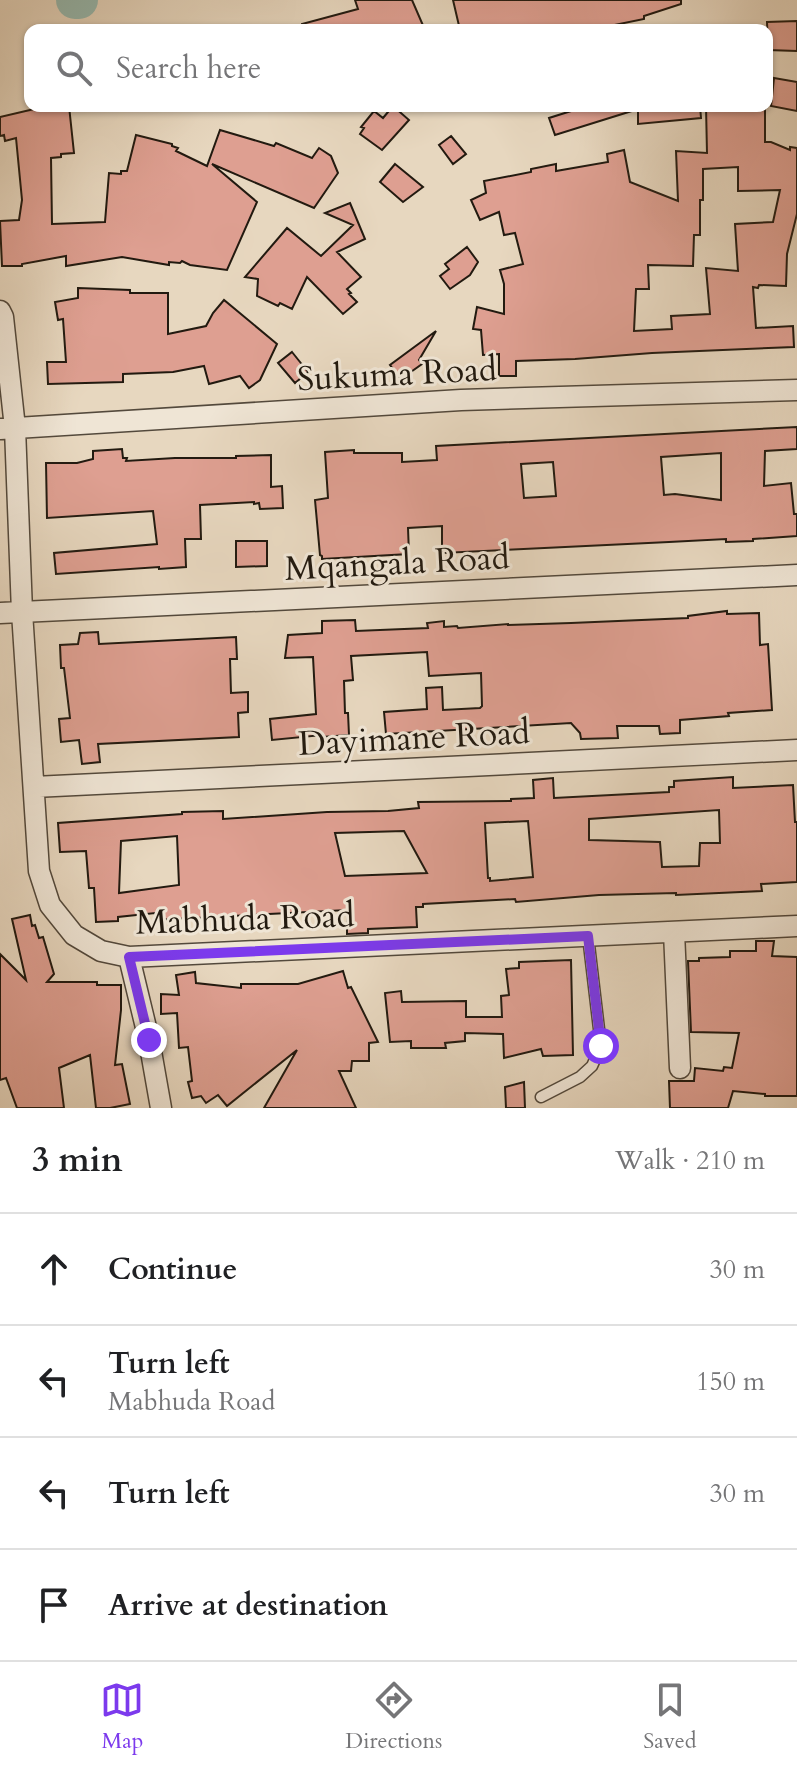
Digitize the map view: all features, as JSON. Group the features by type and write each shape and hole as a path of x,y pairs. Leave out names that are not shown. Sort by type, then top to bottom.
{"street":[{"name":"Mabhuda Road","path":"0,311 3,317 39,871 50,905 74,935 101,951 129,957 797,926"},
{"name":"Sukuma Road","path":"8,429 461,400 797,390"},
{"name":"Mqangala Road","path":"0,613 797,575"},
{"name":"Dayimane Road","path":"34,787 797,750"},
{"path":"674,932 680,1068"},
{"path":"129,957 161,1108"}],"lane":[{"path":"541,1097 580,1077 592,1066 601,1046 588,936"}],"building":[{"path":"355,0 412,0 422,24 302,24 358,9"},
{"path":"453,0 681,0 681,4 644,16 644,19 619,24 459,24"},
{"path":"797,21 797,51 773,50 773,24 767,22"},
{"path":"774,78 797,82 797,111 773,106"},
{"path":"24,111 70,112 74,153 51,158 52,224 105,222 109,173 127,171 136,135 172,144 178,148 176,151 207,166 220,130 274,146 276,143 312,158 319,148 331,156 338,173 314,208 212,164 257,202 227,270 182,261 169,262 169,265 122,257 66,266 66,256 22,266 2,266 0,221 19,220 22,200 16,138 5,141 4,135 0,136 0,117"},
{"path":"373,112 383,118 388,112 400,112 409,120 382,150 360,134 364,128 361,127"},
{"path":"568,112 629,112 555,135 549,118"},
{"path":"638,112 700,112 701,118 638,124"},
{"path":"706,112 765,112 765,142 790,150 790,147 797,148 797,214 787,254 786,286 753,287 756,328 793,326 794,347 516,361 516,376 499,376 499,354 483,355 481,330 473,329 477,307 504,314 504,284 500,270 523,264 515,233 504,235 499,212 480,220 471,200 486,193 484,181 556,164 556,171 608,162 607,154 624,150 630,182 678,201 676,151 707,153","holes":["738,167 738,191 780,190 773,222 735,224 738,271 706,268 710,314 671,316 672,329 634,331 636,289 649,289 648,265 693,266 694,235 700,235 703,169"]},
{"path":"451,136 466,154 453,164 439,145"},
{"path":"395,164 423,187 403,202 380,182"},
{"path":"350,203 365,239 337,252 361,277 347,289 357,302 343,314 307,277 292,309 257,296 258,279 245,277 287,228 321,256 353,225 325,213"},
{"path":"467,247 478,262 470,275 450,289 440,276 449,269 445,264"},
{"path":"78,288 168,293 168,334 206,326 224,300 277,344 260,380 249,388 240,376 209,384 204,366 173,372 123,374 123,382 48,384 47,362 66,362 63,319 58,320 55,302 78,298"},
{"path":"436,331 419,360 422,364 401,379 390,365"},
{"path":"292,352 308,372 295,383 278,363"},
{"path":"797,427 797,449 765,451 764,486 791,483 794,514 797,514 797,536 753,541 726,542 726,539 442,553 442,526 408,528 409,554 322,559 315,500 328,498 325,452 402,453 402,462 437,460 436,446","holes":["721,453 721,500 664,495 661,457","553,462 556,496 524,498 521,464"]},
{"path":"122,449 126,461 271,455 271,487 282,486 283,508 260,509 259,503 254,502 200,505 201,539 185,539 186,567 56,574 54,553 157,544 153,511 47,518 46,463 77,463 93,459 93,451"},
{"path":"236,541 267,541 267,566 236,567"},
{"path":"727,611 727,614 759,613 760,645 768,644 772,710 680,720 680,733 660,734 659,726 617,726 618,738 581,739 571,723 386,734 384,712 427,709 426,688 442,687 443,710 480,708 481,673 429,676 427,652 351,656 353,680 344,681 349,735 272,740 270,719 316,714 313,657 285,658 288,635 322,633 322,621 355,620 356,631 428,628 427,623 444,621 444,627 458,628 688,618"},
{"path":"98,632 99,644 236,637 237,659 230,659 231,693 248,692 248,712 238,713 239,737 98,744 100,762 82,764 79,740 61,742 59,719 70,718 60,645 78,644 80,633"},
{"path":"733,777 733,788 793,785 797,822 797,882 761,884 762,891 423,904 423,907 416,907 417,927 368,929 368,933 347,934 347,910 155,920 155,913 96,922 94,888 89,888 86,851 60,852 58,823 182,812 223,811 223,819 388,811 419,808 418,802 511,801 534,798 533,780 553,778 554,798 669,792 669,787 674,787 674,781","holes":["719,810 720,843 700,843 699,866 662,867 660,842 589,840 589,819","528,821 533,877 490,881 485,823","404,831 427,873 345,876 335,833","177,836 179,885 119,893 121,841"]},
{"path":"30,915 39,938 43,937 54,974 47,982 121,985 115,1065 122,1064 130,1104 96,1108 90,1055 59,1068 64,1108 17,1108 6,1078 0,1080 0,954 26,980 12,919"},
{"path":"756,941 774,941 772,956 797,957 797,1096 765,1096 733,1091 728,1108 670,1108 669,1081 694,1081 695,1068 723,1071 724,1067 732,1068 739,1033 691,1032 688,961 730,957 730,951 756,951"},
{"path":"571,960 573,1055 543,1056 541,1049 504,1058 503,1034 465,1033 465,1041 445,1043 446,1048 411,1048 411,1041 390,1042 385,993 401,991 402,1002 466,1001 466,1017 502,1017 501,996 509,995 506,969 519,968 519,962"},
{"path":"343,971 348,988 351,987 378,1042 369,1043 369,1061 352,1061 351,1071 339,1071 356,1108 264,1108 297,1050 227,1106 218,1095 206,1103 201,1096 192,1098 188,1082 192,1081 188,1047 179,1048 177,1013 161,1014 161,994 179,995 176,975 195,972 196,983 241,988 241,984 298,984"},
{"path":"524,1082 525,1108 506,1108 505,1087"}],"route":[{"path":"149,1040 129,957 588,936 601,1046"}]}
